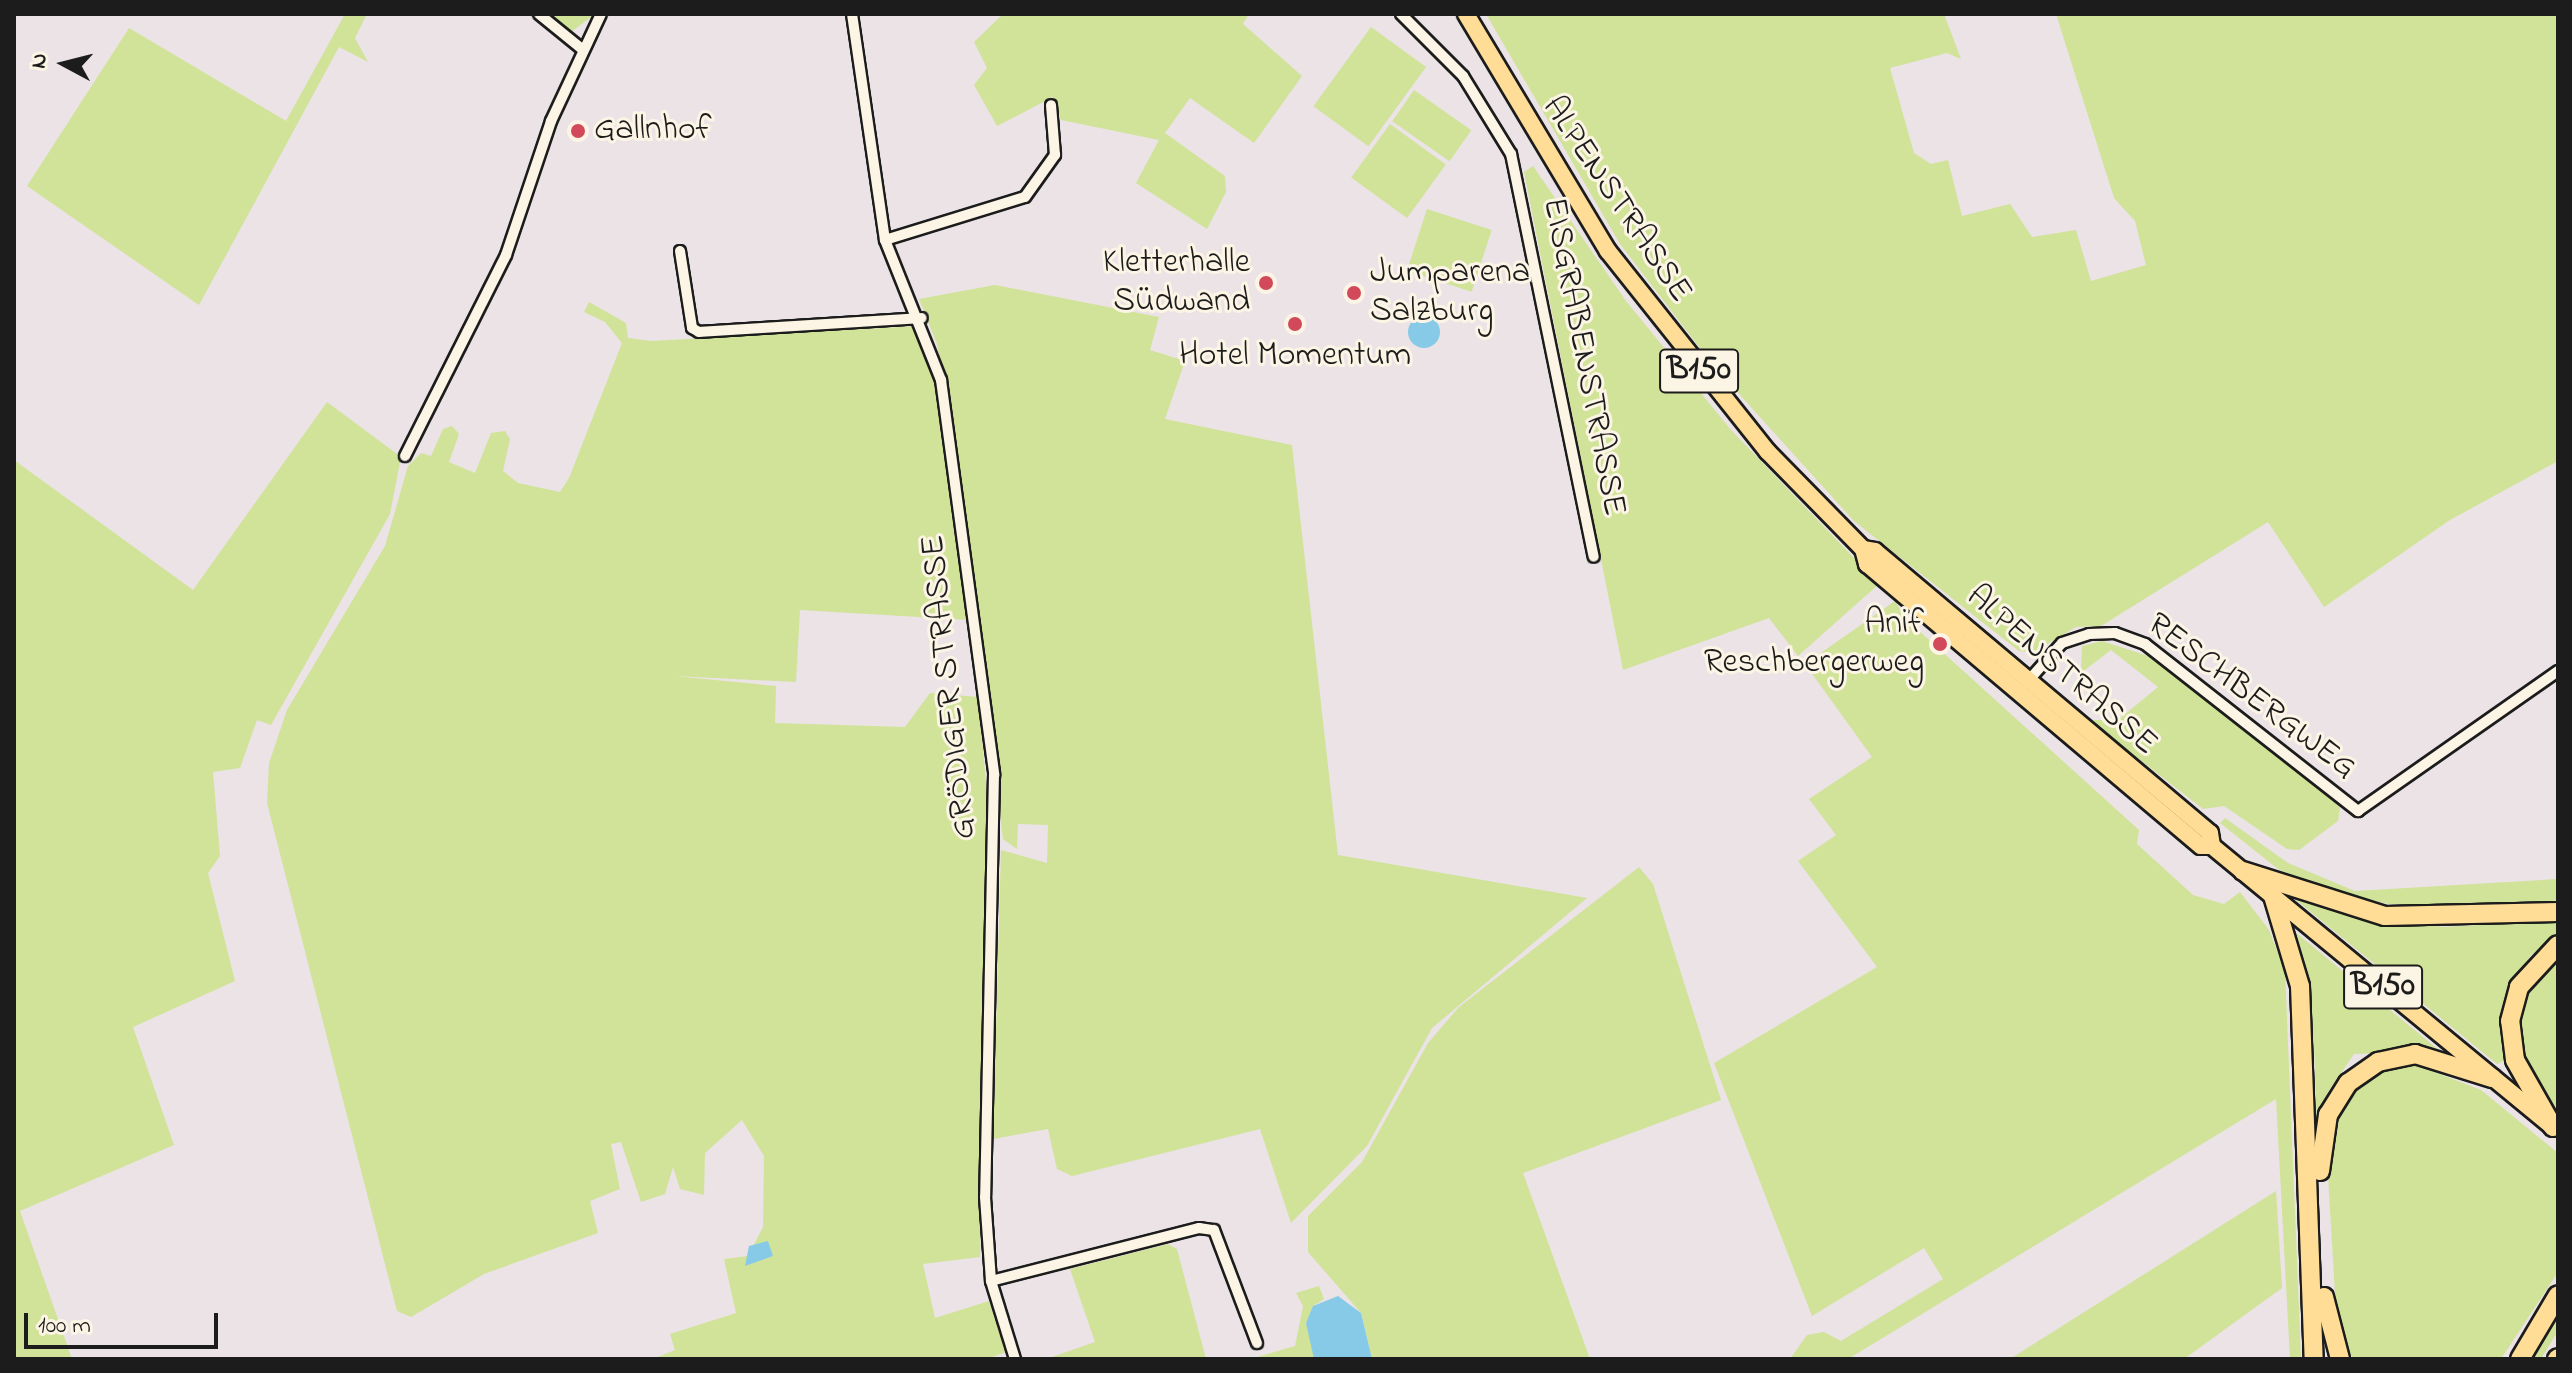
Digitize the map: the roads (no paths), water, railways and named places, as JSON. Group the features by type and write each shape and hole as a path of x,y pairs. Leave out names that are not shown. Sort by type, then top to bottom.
{"highway":[{"path":"2243,871 2385,916 2558,912"},
{"path":"2273,896 2300,986 2314,1359"},
{"path":"2555,1129 2515,1060 2510,1021 2519,987 2558,945"},
{"path":"2340,1359 2324,1299 2319,1149 2328,1115 2363,1070 2415,1054 2492,1078"},
{"path":"2520,1359 2558,1295"},
{"path":"2511,1359 2542,1322"}],"main road":[{"name":"ALPENSTRASSE","path":"1466,14 1608,251 1767,451 1863,549 1867,564 1973,657 2201,846 2212,846 2555,1129"},
{"name":"ALPENSTRASSE","path":"1863,549 1875,551 2210,833 2212,846"}],"street":[{"path":"539,14 582,49"},
{"path":"405,456 506,255 582,49 601,14"},
{"name":"GRÖDIGER STRASSE","path":"852,14 885,240 922,318 941,380 994,774 985,1197 991,1281 1015,1359"},
{"name":"EISGRABENSTRASSE","path":"1402,14 1463,76 1511,154 1594,557"},
{"path":"885,240 1025,197 1055,155 1051,105"},
{"path":"680,251 692,328 699,332 922,318"},
{"name":"RESCHBERGWEG","path":"2028,681 2062,643 2075,638 2115,633 2145,644 2358,811 2558,671"},
{"path":"991,1281 1199,1228 1219,1238 1245,1327 1257,1343"}],"water":[{"path":"1424,316 1435,321 1440,332 1435,343 1424,348 1413,343 1408,332 1413,321"},
{"path":"768,1241 773,1256 745,1266 749,1246"},
{"path":"1338,1296 1361,1313 1372,1359 1314,1359 1306,1323 1313,1306"}],"place":[{"name":"Gallnhof","path":"578,131"},
{"name":"Kletterhalle Südwand","path":"1266,283"},
{"name":"Jumparena Salzburg","path":"1354,293"},
{"name":"Hotel Momentum","path":"1295,324"},
{"name":"Anif Reschbergerweg","path":"1940,644"}]}
